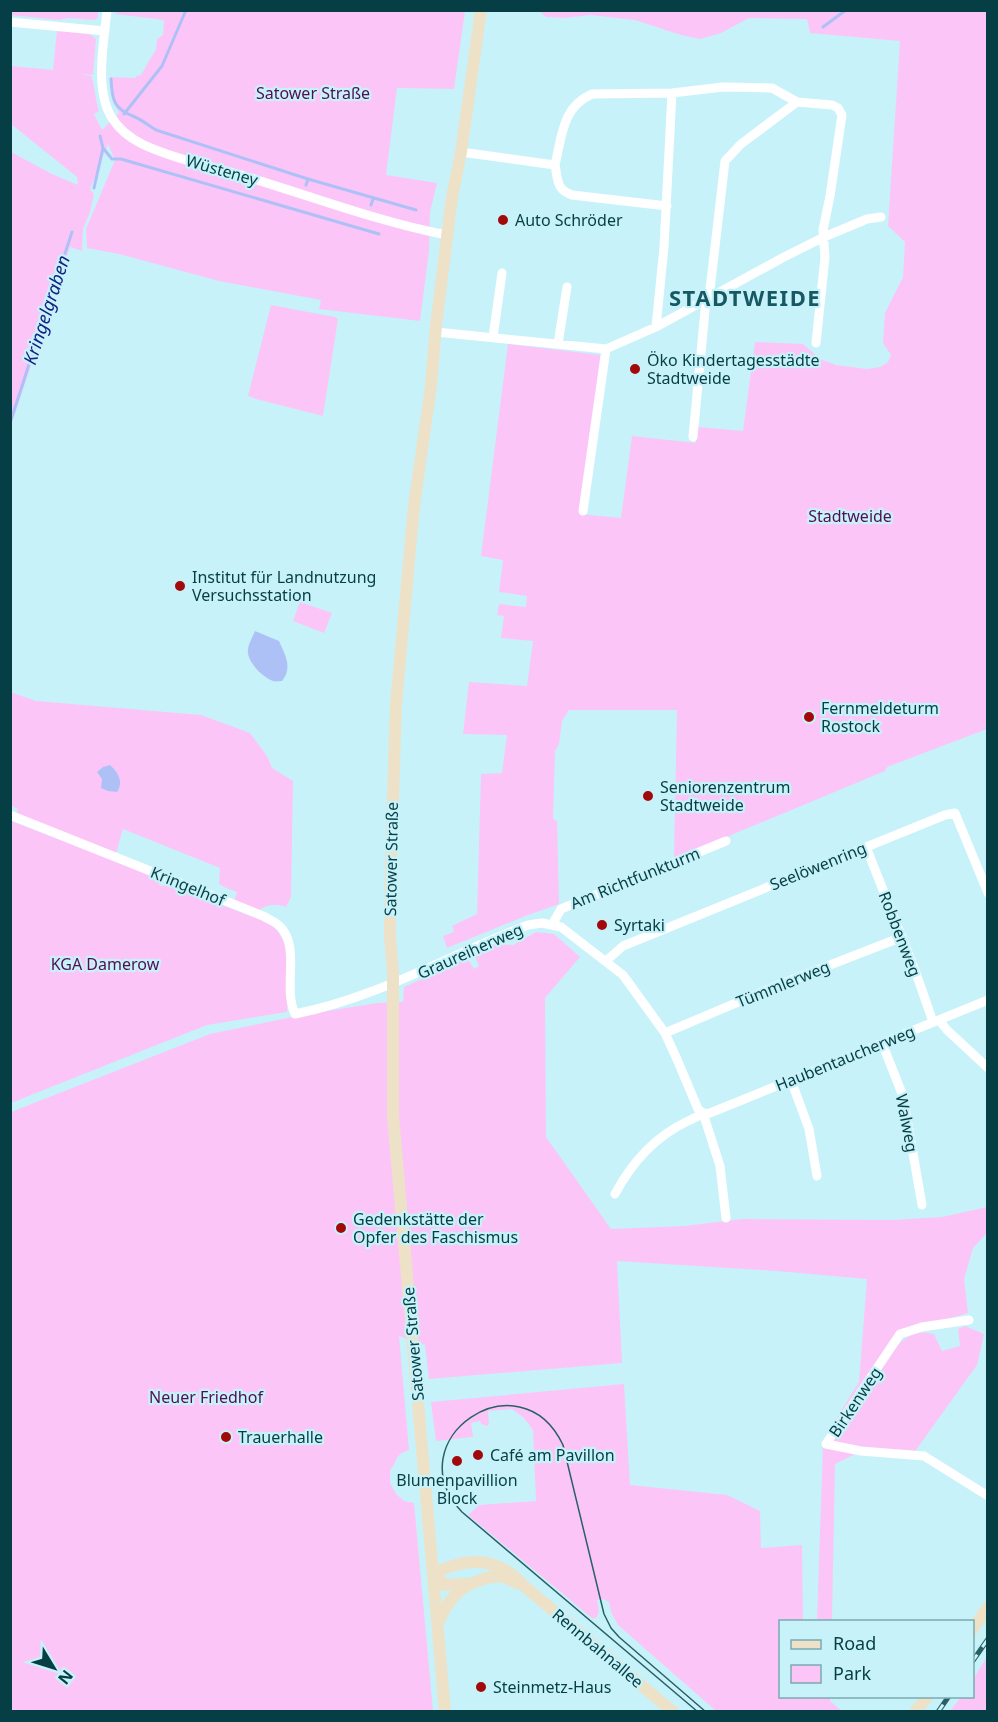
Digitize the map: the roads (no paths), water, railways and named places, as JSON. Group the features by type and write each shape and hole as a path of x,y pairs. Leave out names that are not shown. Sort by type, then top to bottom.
{"main road":[{"name":"Satower Straße","path":"445,1712 393,1116 390,893 396,710 414,506 431,386 447,235 481,10"},
{"name":"Rennbahnallee","path":"523,1585 495,1577 469,1583 445,1585 433,1574 453,1565 482,1562 492,1563 507,1570 674,1712"},
{"path":"438,1623 451,1600 469,1583"},
{"path":"974,1627 987,1607"},
{"path":"915,1712 926,1698"}],"street":[{"name":"Wüsteney","path":"107,10 102,69 105,105 119,128 134,140 217,169 412,228 447,235"},
{"path":"10,22 105,31"},
{"path":"667,206 572,195 562,191 555,165 566,118 573,106 592,94 672,93 723,87 772,88 797,102 832,105 838,108 842,115 823,230 825,257 816,343"},
{"path":"656,327 667,206 672,93"},
{"path":"693,437 725,161 741,144 797,102"},
{"path":"461,152 555,165"},
{"path":"436,332 606,349 656,327 824,237 867,219 881,217"},
{"path":"493,337 502,273"},
{"path":"558,344 567,287"},
{"path":"583,511 606,349"},
{"name":"Seelöwenring","path":"606,961 623,946 945,815 955,813 987,894"},
{"name":"Kringelhof","path":"10,815 263,916 277,924 283,929 290,950 289,995 294,1014"},
{"name":"Am Richtfunkturm","path":"552,925 561,909 726,841"},
{"name":"Robbenweg","path":"866,847 936,1021"},
{"name":"Graureiherweg","path":"294,1014 338,1005 393,984 528,925 543,923 552,925"},
{"path":"552,925 568,932 623,975 665,1033 698,1110 703,1113 720,1166 726,1218"},
{"name":"Tümmlerweg","path":"665,1033 781,984 902,937"},
{"name":"Haubentaucherweg","path":"615,1194 634,1162 648,1147 675,1127 703,1113 710,1113 987,1000"},
{"path":"936,1021 987,1068"},
{"name":"Walweg","path":"882,1043 903,1096 922,1205"},
{"path":"790,1080 809,1129 817,1176"},
{"name":"Birkenweg","path":"969,1320 922,1327 900,1334 826,1444 861,1451 924,1456 987,1496"}],"water":[{"path":"255,631 279,641 287,666 282,681 269,679 252,663 248,649"},
{"path":"110,765 119,777 120,785 117,792 101,788 102,779 97,772"}],"waterway":[{"name":"Kringelgraben","path":"124,114 162,66 186,10"},
{"path":"823,27 846,10"},
{"path":"111,79 113,99 118,107 156,130 308,179 416,210"},
{"name":"Kringelgraben","path":"94,188 103,148 100,136"},
{"path":"103,148 112,159 121,159 379,234"},
{"path":"306,185 308,179"},
{"path":"371,205 373,199"},
{"name":"Kringelgraben","path":"10,423 72,232"}],"tram line":[{"path":"698,1712 462,1512 445,1485 443,1458 453,1435 471,1417 494,1407 520,1407 544,1419 563,1445 604,1614 611,1628 706,1712"}],"railway":[{"path":"974,1659 988,1639"},
{"path":"938,1712 948,1698"}],"place":[{"name":"Auto Schröder","path":"503,220"},
{"name":"Öko Kindertagesstädte Stadtweide","path":"635,369"},
{"name":"Institut für Landnutzung Versuchsstation","path":"180,586"},
{"name":"Fernmeldeturm Rostock","path":"809,717"},
{"name":"Seniorenzentrum Stadtweide","path":"648,796"},
{"name":"Syrtaki","path":"602,925"},
{"name":"Gedenkstätte der Opfer des Faschismus","path":"341,1228"},
{"name":"Trauerhalle","path":"226,1437"},
{"name":"Café am Pavillon","path":"478,1455"},
{"name":"Blumenpavillion Block","path":"457,1461"},
{"name":"Steinmetz-Haus","path":"481,1687"}],"district":[{"name":"STADTWEIDE","path":"745,298"}],"park label":[{"name":"Stadtweide","path":"850,516"},
{"name":"KGA Damerow","path":"105,964"},
{"name":"Neuer Friedhof","path":"206,1397"}]}
